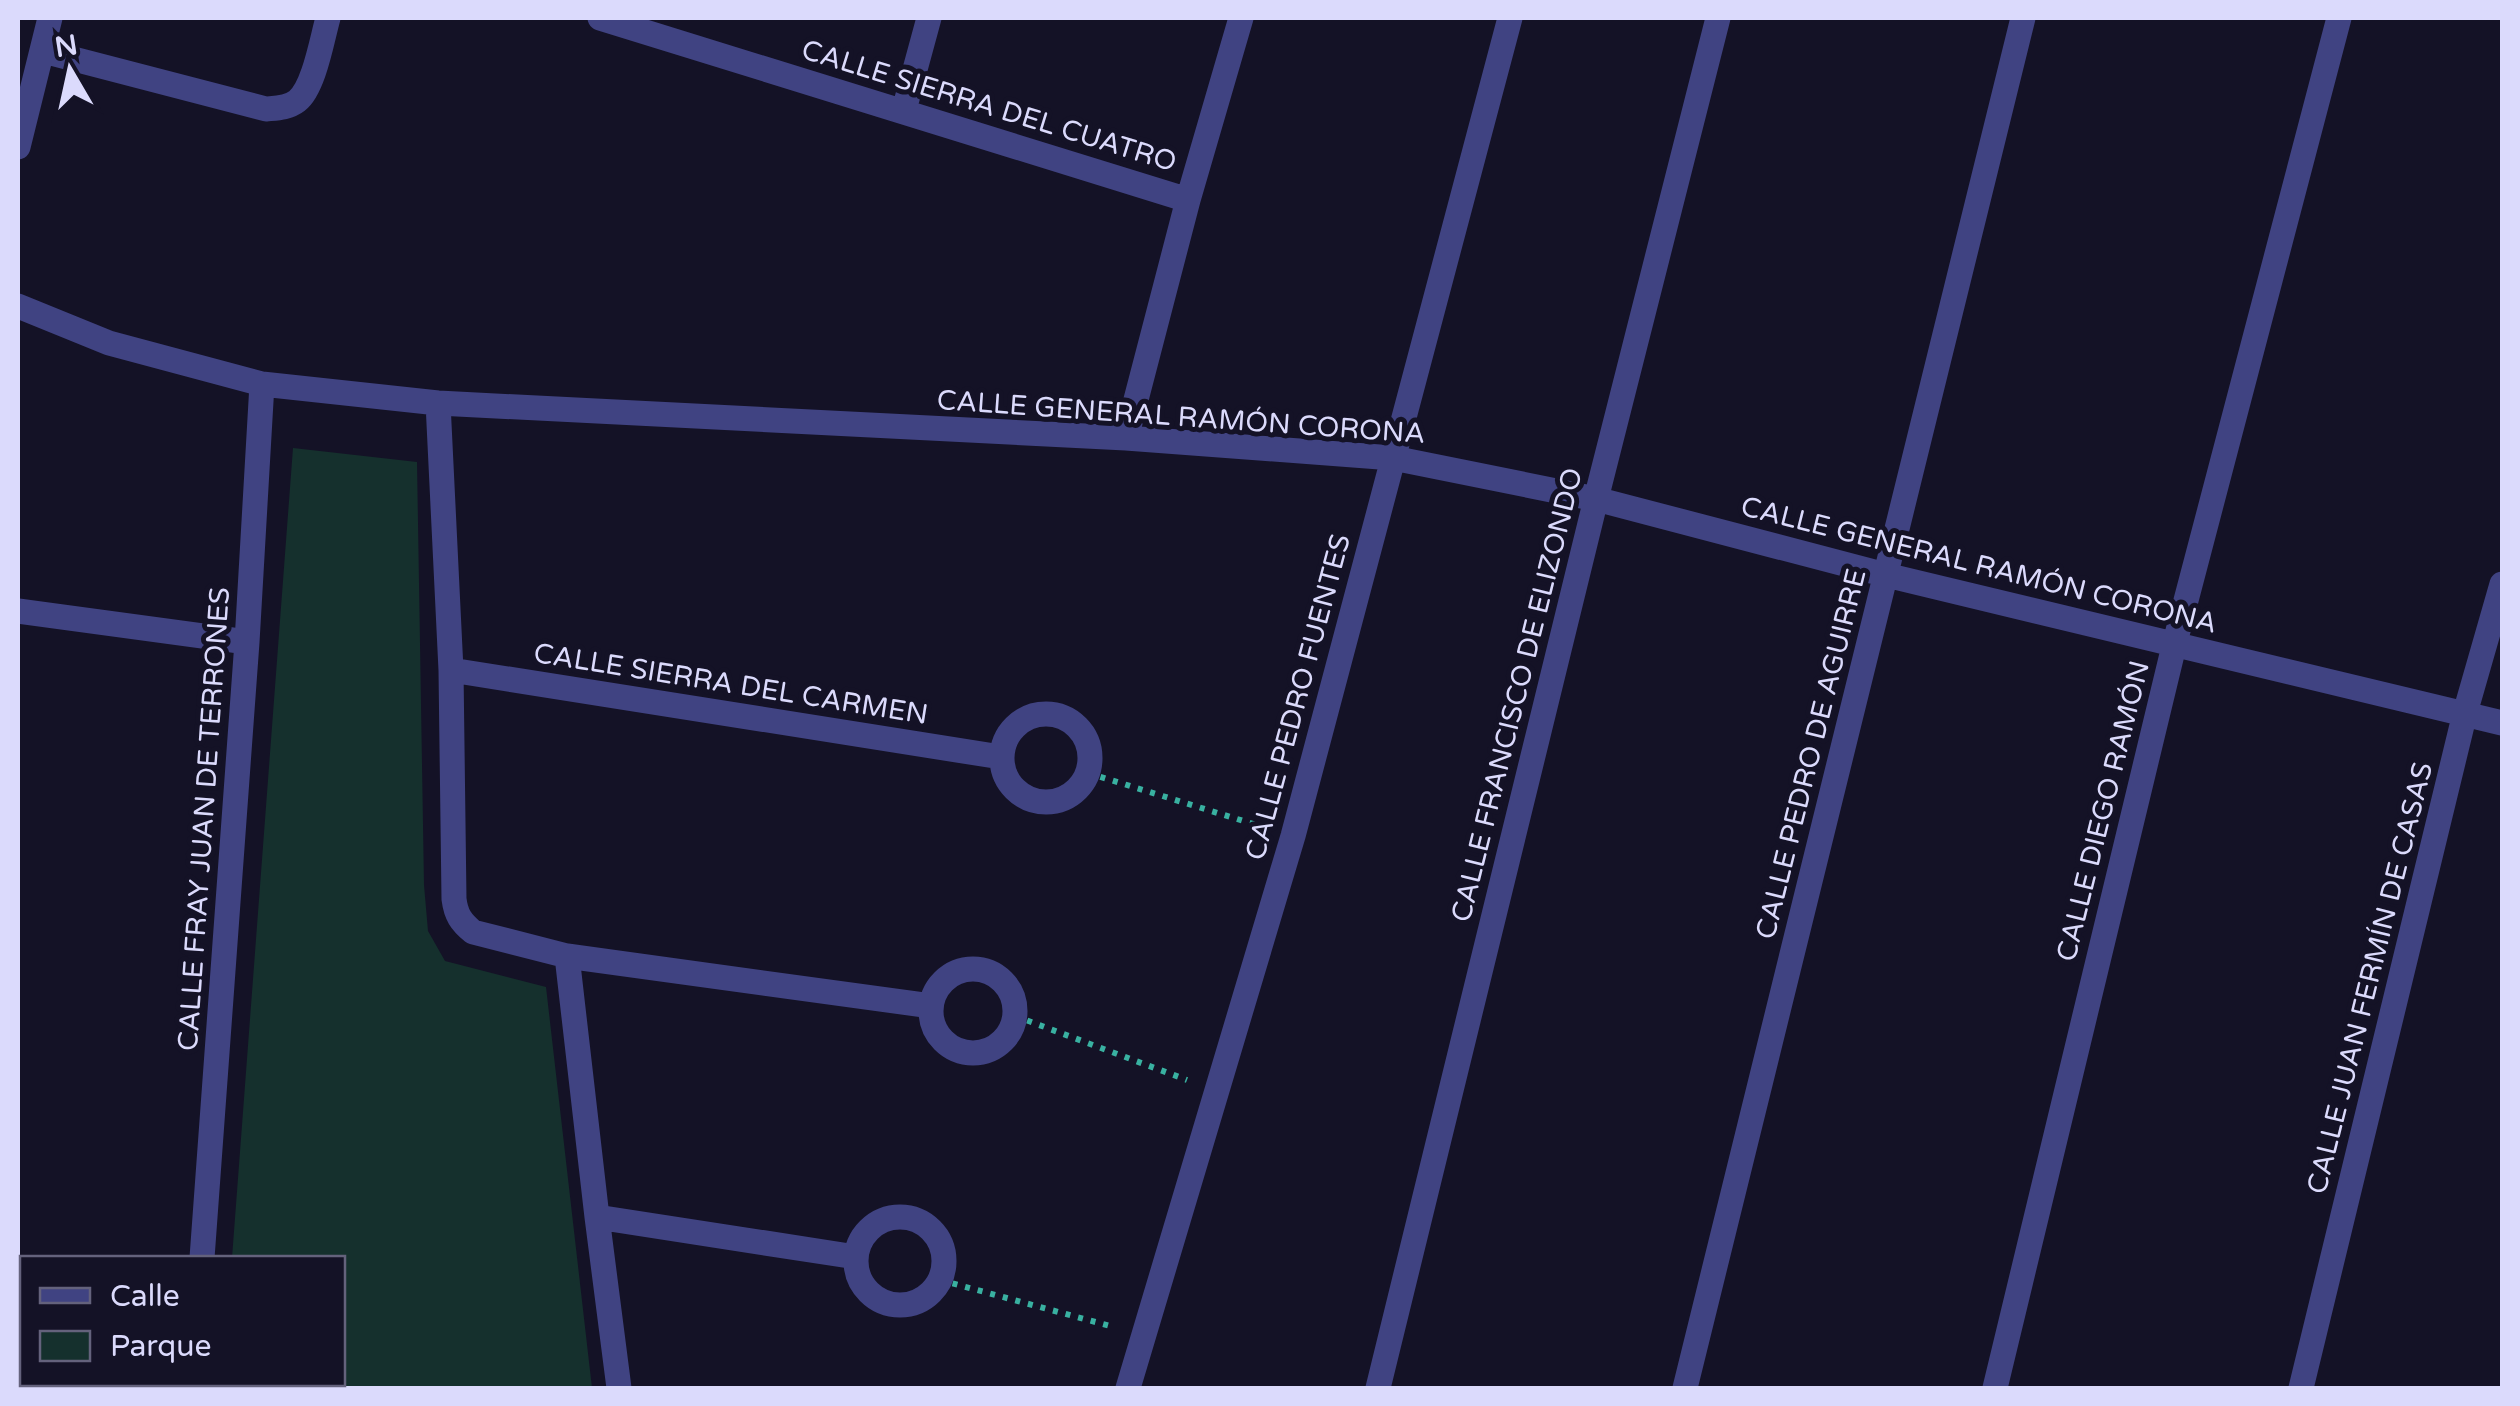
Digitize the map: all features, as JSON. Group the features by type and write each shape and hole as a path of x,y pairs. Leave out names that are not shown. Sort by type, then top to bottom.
{"street":[{"path":"18,147 50,18"},
{"path":"43,51 266,109 286,107 299,100 308,86 328,18"},
{"path":"904,110 929,18"},
{"path":"1126,438 1188,200 1241,18"},
{"name":"CALLE PEDRO FUENTES","path":"1128,1388 1293,836 1510,18"},
{"name":"CALLE FRANCISCO DE ELIZONDO","path":"1378,1388 1718,18"},
{"name":"CALLE PEDRO DE AGUIRRE","path":"1684,1388 2023,18"},
{"name":"CALLE DIEGO RAMÓN","path":"1996,1388 2174,646 2339,18"},
{"name":"CALLE SIERRA DEL CUATRO","path":"618,20 1188,200"},
{"name":"CALLE GENERAL RAMÓN CORONA","path":"18,306 109,343 262,384 438,404 1126,438 1393,458 1596,499 1886,575 2502,723"},
{"name":"CALLE FRAY JUAN DE TERRONES","path":"202,1256 262,384"},
{"path":"438,404 451,670 454,899 462,924 473,932 567,956 931,1006"},
{"name":"CALLE JUAN FERMÍN DE CASAS","path":"2301,1388 2465,713 2502,584"},
{"path":"18,610 247,642"},
{"name":"CALLE SIERRA DEL CARMEN","path":"451,670 1001,757"},
{"path":"1039,713 1069,719 1088,742 1092,758 1088,773 1069,796 1054,802 1038,802 1011,786 1001,757 1004,742 1012,729 1039,713"},
{"path":"567,956 619,1388"},
{"path":"971,969 998,977 1014,1001 1015,1016 1002,1042 976,1053 948,1045 932,1021 931,1006 944,981 971,969"},
{"path":"597,1217 856,1257"},
{"path":"916,1219 933,1231 943,1247 940,1280 918,1302 896,1305 878,1300 857,1273 860,1242 880,1221 916,1219"}],"path":[{"path":"1088,773 1293,836"},
{"path":"1015,1016 1218,1092"},
{"path":"940,1280 1144,1335"}],"green space":[{"path":"293,448 417,462 428,931 445,961 546,987 592,1388 222,1388 345,1386 345,1256 232,1256"}]}
